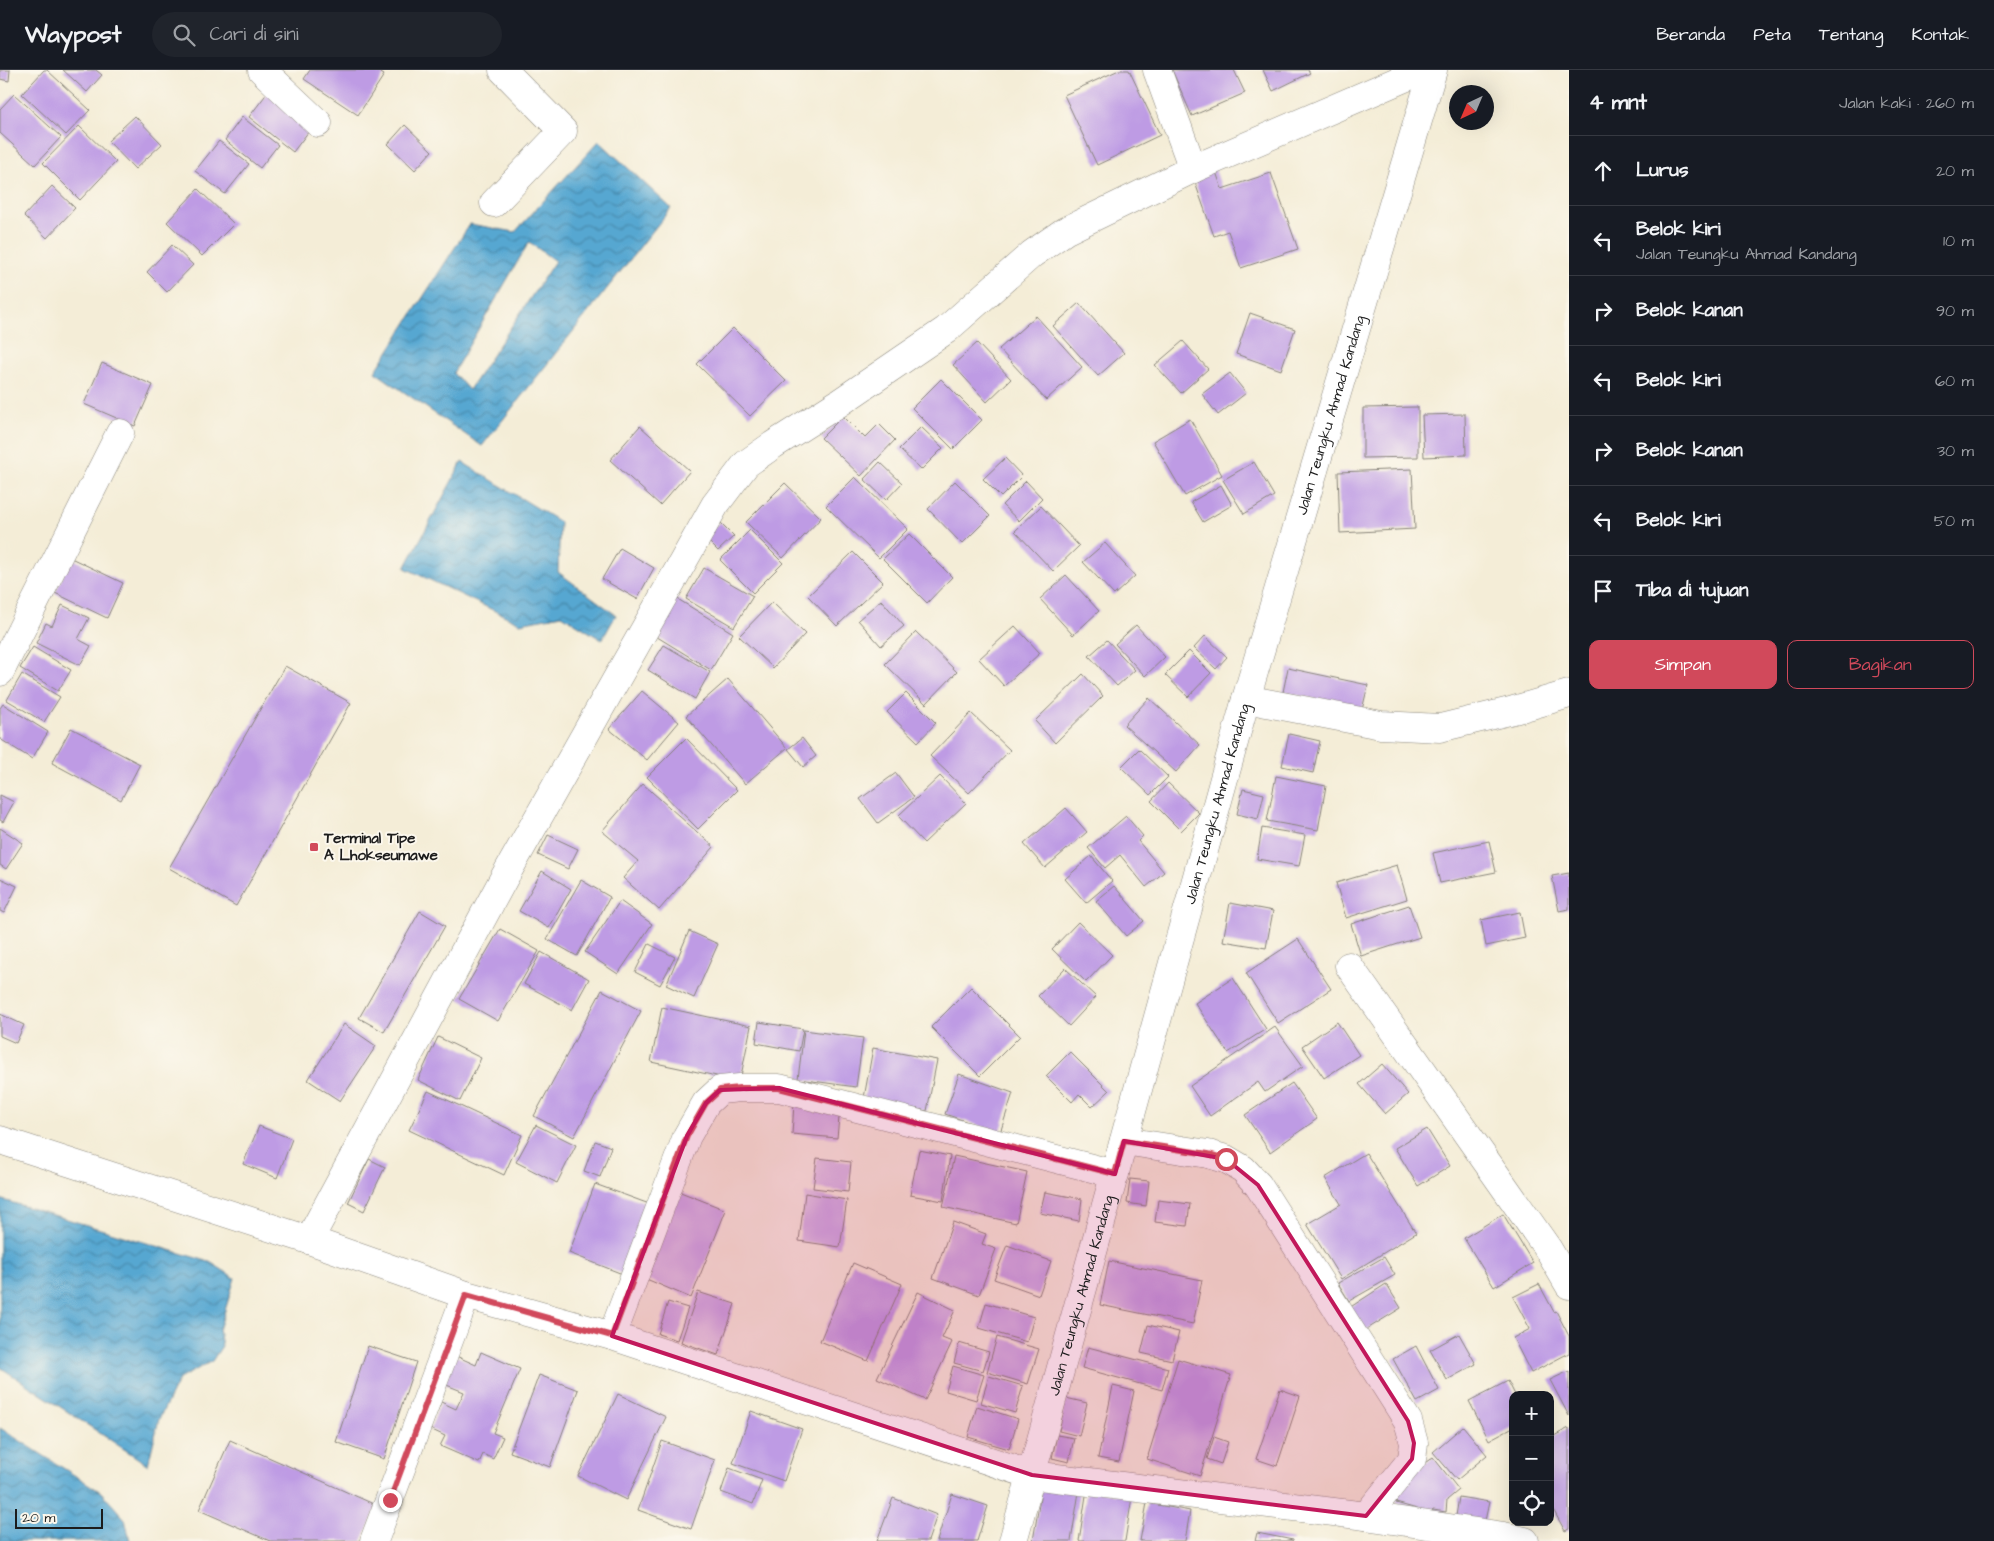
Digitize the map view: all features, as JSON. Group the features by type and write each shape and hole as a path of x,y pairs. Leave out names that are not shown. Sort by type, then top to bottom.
{"street":[{"path":"262,70 318,123"},
{"path":"494,203 563,131 503,70"},
{"path":"1157,70 1193,169"},
{"path":"309,1240 509,869 715,505 746,464 946,330 1032,254 1065,231 1193,169 1423,70"},
{"name":"Jalan Teungku Ahmad Kandang","path":"1013,1541 1246,699 1433,70"},
{"path":"0,672 120,432"},
{"path":"1246,699 1381,725 1440,728 1569,694"},
{"path":"1349,966 1559,1248 1569,1285"},
{"path":"612,1336 687,1136 706,1103 720,1090 779,1088 1115,1174"},
{"path":"0,1140 309,1240 466,1295 612,1336 1032,1475 1366,1516 1504,1536 1525,1541"},
{"path":"1124,1141 1208,1154 1226,1159 1244,1169 1258,1185 1408,1422 1414,1443 1412,1458 1366,1516"},
{"path":"374,1541 466,1295"}],"highlighted area":[{"path":"779,1088 1115,1174 1124,1141 1226,1159 1258,1185 1408,1421 1414,1443 1412,1459 1366,1516 1032,1475 612,1336 687,1136 706,1103 720,1090"}],"water":[{"path":"599,141 671,208 482,446 375,372 470,224 515,232","holes":["529,242 555,261 469,390 453,373"]},
{"path":"462,462 560,522 558,572 616,615 602,640 562,615 520,623 405,568"},
{"path":"0,1199 210,1262 235,1278 219,1330 222,1346 212,1361 179,1379 159,1419 148,1465 0,1367"},
{"path":"0,1428 101,1492 125,1519 130,1541 0,1541"}],"building":[{"path":"0,70 10,70 9,81 0,79"},
{"path":"44,70 47,70 90,110 66,135 22,94"},
{"path":"63,70 96,70 102,75 87,92"},
{"path":"310,70 376,70 384,75 358,115 304,79"},
{"path":"1119,70 1129,70 1160,135 1097,165 1064,95"},
{"path":"1172,70 1234,70 1245,93 1192,116"},
{"path":"1263,70 1308,70 1310,73 1273,91"},
{"path":"268,92 312,127 293,152 249,117"},
{"path":"14,94 61,137 35,165 0,133 0,109"},
{"path":"135,116 162,144 135,169 108,141"},
{"path":"242,117 278,145 260,168 225,140"},
{"path":"405,125 432,151 415,170 388,144"},
{"path":"79,126 116,162 80,200 43,163"},
{"path":"219,141 249,164 225,194 195,171"},
{"path":"1215,169 1222,189 1271,173 1298,249 1241,268 1228,231 1214,236 1193,177"},
{"path":"52,186 75,208 47,238 24,216"},
{"path":"198,189 234,224 202,256 167,222"},
{"path":"172,245 193,265 167,292 147,272"},
{"path":"1079,303 1124,353 1098,376 1053,326"},
{"path":"1250,313 1295,329 1281,370 1236,354"},
{"path":"1036,316 1082,367 1046,400 999,349"},
{"path":"733,328 786,381 750,416 697,364"},
{"path":"1183,341 1208,369 1181,393 1155,365"},
{"path":"977,343 1011,379 987,402 953,365"},
{"path":"102,363 153,385 135,426 84,404"},
{"path":"1230,373 1246,393 1218,415 1202,394"},
{"path":"941,379 982,420 953,449 912,408"},
{"path":"1418,407 1418,457 1363,458 1363,408"},
{"path":"1465,414 1466,455 1424,457 1422,415"},
{"path":"843,416 865,438 879,424 895,440 861,476 821,438"},
{"path":"1190,419 1222,475 1185,496 1153,441"},
{"path":"640,426 690,471 660,505 610,460"},
{"path":"921,427 943,448 921,470 899,449"},
{"path":"1005,458 1022,476 1001,497 983,479"},
{"path":"880,462 902,483 886,500 864,479"},
{"path":"1254,462 1274,496 1244,514 1223,480"},
{"path":"1412,469 1415,529 1340,533 1338,472"},
{"path":"855,477 908,529 879,558 826,506"},
{"path":"955,481 990,516 962,544 928,509"},
{"path":"1026,481 1042,498 1019,521 1002,505"},
{"path":"785,483 821,518 783,558 746,522"},
{"path":"1221,485 1232,505 1203,522 1191,502"},
{"path":"1041,506 1079,546 1053,571 1015,531"},
{"path":"720,522 734,536 718,551 704,537"},
{"path":"750,530 783,563 753,593 720,560"},
{"path":"909,534 952,577 927,603 883,559"},
{"path":"1105,543 1135,576 1114,595 1083,562"},
{"path":"620,548 654,568 637,599 602,579"},
{"path":"853,552 883,582 837,626 808,596"},
{"path":"71,558 123,583 107,618 55,593"},
{"path":"704,568 753,596 734,627 686,599"},
{"path":"1066,575 1099,611 1073,635 1040,599"},
{"path":"676,598 733,633 711,670 654,635"},
{"path":"881,600 904,626 881,646 858,620"},
{"path":"772,602 805,634 773,668 739,636"},
{"path":"62,605 89,618 78,639 91,646 80,665 36,643 46,623 52,626"},
{"path":"1136,625 1165,657 1145,676 1115,644"},
{"path":"1015,626 1040,653 1004,686 979,659"},
{"path":"916,632 957,672 926,704 885,664"},
{"path":"1205,636 1227,657 1216,669 1194,648"},
{"path":"1107,640 1135,670 1117,686 1089,656"},
{"path":"664,645 710,672 695,699 648,670"},
{"path":"33,647 71,670 58,691 20,668"},
{"path":"1189,651 1211,673 1188,697 1165,675"},
{"path":"285,666 351,703 236,906 169,868"},
{"path":"1288,668 1368,685 1362,710 1283,692"},
{"path":"22,674 60,697 44,722 7,700"},
{"path":"1083,674 1103,696 1055,743 1035,721"},
{"path":"728,679 787,748 745,784 686,716"},
{"path":"642,691 679,722 647,760 609,729"},
{"path":"906,693 936,723 918,742 887,712"},
{"path":"1149,698 1200,745 1176,772 1124,725"},
{"path":"3,704 48,732 32,759 0,739 0,708"},
{"path":"971,713 1010,750 969,793 930,756"},
{"path":"71,728 140,764 121,800 52,763"},
{"path":"1289,734 1320,741 1313,773 1282,766"},
{"path":"686,738 737,790 698,829 647,777"},
{"path":"802,738 816,756 803,767 788,749"},
{"path":"1139,749 1168,777 1150,795 1121,767"},
{"path":"896,773 914,797 878,823 860,799"},
{"path":"940,776 966,803 924,843 898,816"},
{"path":"1276,776 1326,786 1318,830 1267,821"},
{"path":"1168,783 1199,813 1181,831 1151,801"},
{"path":"643,784 714,847 659,910 623,878 638,861 602,831"},
{"path":"1243,789 1264,794 1258,819 1237,814"},
{"path":"0,795 14,802 3,822 0,820"},
{"path":"1066,808 1087,832 1045,868 1024,844"},
{"path":"1126,816 1143,836 1138,841 1164,872 1146,887 1120,855 1105,868 1088,848"},
{"path":"0,828 23,843 6,869 0,865"},
{"path":"1262,828 1305,835 1299,866 1257,859"},
{"path":"548,835 578,849 568,869 538,855"},
{"path":"1489,841 1496,872 1440,883 1433,853"},
{"path":"1091,856 1112,881 1086,903 1065,879"},
{"path":"1397,865 1407,899 1346,918 1336,883"},
{"path":"542,871 571,889 549,928 519,911"},
{"path":"1569,873 1569,909 1559,911 1552,876"},
{"path":"0,878 17,886 4,913 0,911"},
{"path":"581,880 610,897 577,956 547,939"},
{"path":"1114,886 1144,921 1126,936 1096,901"},
{"path":"620,901 652,924 618,974 585,952"},
{"path":"1230,903 1273,911 1266,948 1223,941"},
{"path":"1409,905 1420,937 1361,956 1351,924"},
{"path":"420,911 445,926 384,1032 359,1018"},
{"path":"1520,912 1525,938 1486,946 1481,920"},
{"path":"1078,922 1112,955 1086,982 1052,949"},
{"path":"500,929 539,951 498,1021 459,999"},
{"path":"689,931 718,944 694,998 666,985"},
{"path":"1298,939 1331,989 1278,1023 1246,973"},
{"path":"649,944 675,957 660,985 635,972"},
{"path":"541,952 589,979 572,1010 524,984"},
{"path":"1065,968 1096,997 1069,1026 1038,996"},
{"path":"1233,978 1266,1029 1228,1053 1195,1003"},
{"path":"971,987 1020,1036 980,1076 931,1027"},
{"path":"602,990 641,1011 574,1137 534,1116"},
{"path":"662,1007 751,1026 740,1081 651,1062"},
{"path":"0,1014 24,1025 16,1043 0,1036"},
{"path":"759,1022 803,1029 799,1051 756,1043"},
{"path":"1337,1022 1359,1055 1324,1078 1302,1046"},
{"path":"344,1024 376,1046 340,1101 308,1080"},
{"path":"1275,1027 1303,1066 1265,1092 1258,1082 1210,1116 1190,1086"},
{"path":"804,1030 863,1038 856,1087 798,1079"},
{"path":"438,1037 481,1058 460,1101 418,1080"},
{"path":"873,1048 937,1060 927,1111 864,1098"},
{"path":"1070,1052 1109,1091 1092,1107 1079,1094 1072,1102 1046,1076"},
{"path":"1382,1064 1408,1094 1385,1114 1359,1084"},
{"path":"959,1074 1013,1093 1000,1133 945,1114"},
{"path":"1292,1083 1317,1119 1270,1152 1245,1115"},
{"path":"428,1091 522,1135 504,1175 409,1130"},
{"path":"794,1103 840,1107 837,1138 792,1134"},
{"path":"536,1125 576,1145 557,1183 516,1162"},
{"path":"259,1126 292,1139 277,1178 243,1164"},
{"path":"1427,1129 1450,1166 1418,1186 1395,1148"},
{"path":"595,1141 611,1147 600,1177 584,1171"},
{"path":"919,1150 950,1156 943,1201 910,1195"},
{"path":"1366,1153 1416,1233 1341,1279 1307,1224 1341,1204 1325,1178"},
{"path":"954,1156 1027,1172 1016,1223 943,1207"},
{"path":"817,1158 851,1162 848,1192 813,1188"},
{"path":"369,1159 385,1167 364,1211 348,1203"},
{"path":"1130,1179 1149,1181 1146,1206 1127,1203"},
{"path":"595,1184 652,1205 625,1275 569,1253"},
{"path":"678,1191 726,1210 691,1298 644,1278"},
{"path":"1045,1192 1082,1199 1079,1221 1040,1213"},
{"path":"805,1193 847,1200 840,1247 799,1241"},
{"path":"1158,1200 1190,1204 1187,1226 1155,1222"},
{"path":"1503,1214 1533,1263 1494,1287 1464,1238"},
{"path":"953,1222 986,1234 982,1244 996,1249 979,1295 933,1278"},
{"path":"1007,1245 1051,1261 1039,1295 994,1279"},
{"path":"1384,1257 1395,1275 1349,1301 1338,1283"},
{"path":"1109,1261 1202,1280 1193,1324 1100,1305"},
{"path":"853,1263 902,1284 868,1361 820,1341"},
{"path":"1386,1284 1401,1308 1364,1331 1349,1308"},
{"path":"1539,1284 1569,1336 1569,1353 1531,1373 1513,1338 1530,1329 1513,1297"},
{"path":"698,1292 735,1304 718,1355 681,1342"},
{"path":"918,1292 955,1310 942,1338 952,1342 925,1400 877,1378"},
{"path":"668,1302 688,1308 677,1340 658,1334"},
{"path":"986,1303 1034,1317 1027,1342 979,1328"},
{"path":"1148,1325 1179,1332 1172,1360 1141,1353"},
{"path":"1459,1334 1476,1364 1447,1380 1430,1350"},
{"path":"997,1337 1039,1349 1028,1384 987,1372"},
{"path":"959,1343 989,1352 983,1371 954,1363"},
{"path":"368,1346 416,1362 384,1459 336,1442"},
{"path":"1416,1346 1439,1390 1417,1402 1393,1359"},
{"path":"1088,1347 1168,1368 1162,1390 1082,1368"},
{"path":"481,1352 520,1369 493,1433 503,1437 493,1459 483,1454 479,1463 440,1446 445,1436 430,1429 441,1402 456,1409 464,1392 444,1384 456,1356 476,1365"},
{"path":"1178,1359 1231,1375 1200,1476 1147,1459"},
{"path":"953,1366 984,1375 976,1400 946,1391"},
{"path":"1569,1371 1569,1416 1550,1380"},
{"path":"539,1375 578,1390 550,1467 510,1452"},
{"path":"989,1376 1023,1386 1015,1413 981,1403"},
{"path":"1508,1381 1513,1391 1509,1391 1509,1429 1489,1440 1469,1401"},
{"path":"1113,1386 1134,1391 1119,1462 1098,1458"},
{"path":"1280,1389 1300,1396 1277,1466 1256,1459"},
{"path":"618,1394 666,1417 626,1500 578,1476"},
{"path":"1066,1398 1087,1403 1079,1436 1059,1431"},
{"path":"977,1406 1018,1419 1009,1449 968,1437"},
{"path":"751,1411 802,1429 784,1481 733,1463"},
{"path":"1463,1426 1487,1455 1457,1480 1433,1452"},
{"path":"1569,1428 1569,1529 1565,1531 1554,1511 1554,1436"},
{"path":"1057,1435 1074,1438 1069,1462 1052,1458"},
{"path":"1214,1437 1228,1442 1221,1464 1207,1459"},
{"path":"230,1440 378,1506 362,1541 270,1541 199,1510"},
{"path":"662,1441 715,1460 691,1529 638,1510"},
{"path":"1433,1457 1459,1490 1447,1500 1446,1512 1433,1510 1431,1513 1396,1503 1403,1479"},
{"path":"729,1468 762,1480 753,1504 721,1492"},
{"path":"1042,1486 1079,1492 1071,1541 1033,1541"},
{"path":"1087,1489 1132,1497 1125,1541 1079,1541"},
{"path":"952,1494 988,1506 977,1541 937,1541"},
{"path":"1459,1497 1489,1502 1485,1521 1456,1516"},
{"path":"893,1498 937,1515 928,1541 877,1541"},
{"path":"1147,1503 1190,1511 1185,1541 1140,1541"},
{"path":"1257,1533 1293,1540 1293,1541 1255,1541"}],"place":[{"name":"Terminal Tipe A Lhokseumawe","path":"314,847"}],"route":[{"path":"390,1500 466,1295 612,1336 687,1136 706,1103 720,1090 779,1088 1115,1174 1124,1141 1208,1154 1226,1159"}]}
